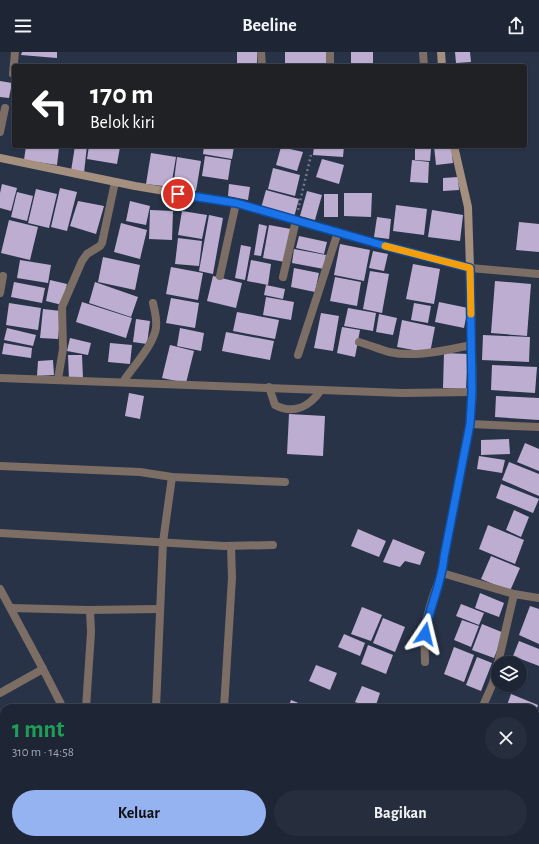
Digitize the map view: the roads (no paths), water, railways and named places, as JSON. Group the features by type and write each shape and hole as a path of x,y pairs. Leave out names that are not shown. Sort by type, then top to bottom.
{"street":[{"path":"14,64 15,52"},
{"path":"262,52 262,64"},
{"path":"330,52 330,64"},
{"path":"423,52 424,64"},
{"path":"442,52 442,64"},
{"path":"0,132 6,108"},
{"path":"425,662 426,623 442,573 470,424 472,392 468,207 454,148"},
{"path":"0,158 115,182 236,203 470,268 539,274"},
{"path":"58,379 63,349 62,307 82,261 87,254 100,246 102,243 115,182"},
{"path":"220,276 236,203"},
{"path":"283,277 296,220"},
{"path":"298,355 338,232"},
{"path":"0,293 3,276"},
{"path":"123,382 153,339 156,329 156,318 153,303"},
{"path":"359,342 389,352 406,354 433,353 472,344"},
{"path":"0,378 402,393 472,392"},
{"path":"269,388 275,405 281,408 289,409 300,408 308,404 315,399 321,390"},
{"path":"470,424 539,427"},
{"path":"0,466 140,472 172,477 285,482"},
{"path":"156,704 163,542 172,477"},
{"path":"0,533 231,546 273,545"},
{"path":"224,704 232,578 231,546"},
{"path":"442,573 514,594 539,598"},
{"path":"0,589 61,704"},
{"path":"500,656 514,594"},
{"path":"11,608 90,610 160,609"},
{"path":"86,704 91,632 90,610"},
{"path":"0,693 43,669"},
{"path":"484,704 491,688"}]}
